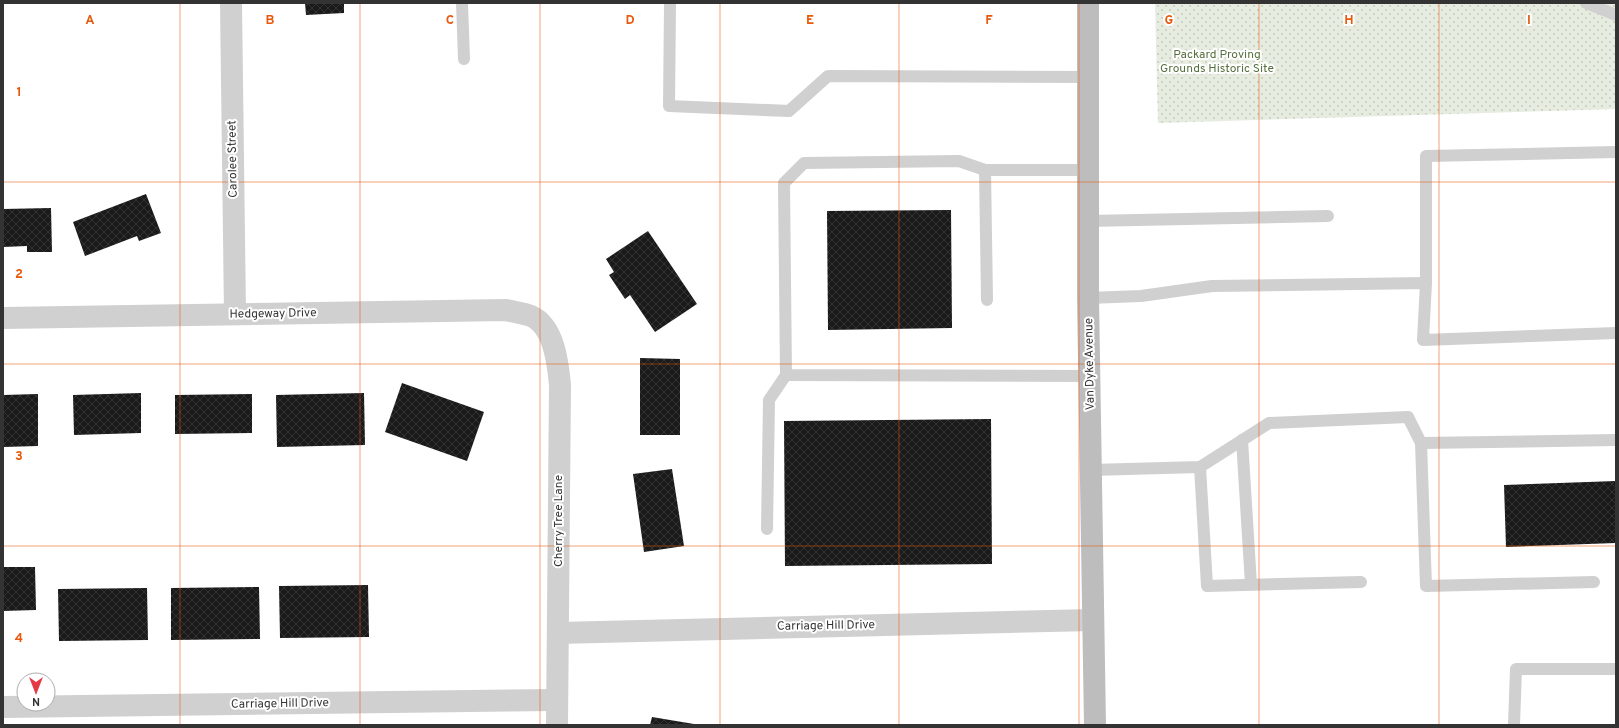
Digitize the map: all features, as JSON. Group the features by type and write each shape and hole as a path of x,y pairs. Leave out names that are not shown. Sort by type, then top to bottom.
{"main road":[{"name":"Van Dyke Avenue","path":"1088,3 1088,298 1096,725"}],"street":[{"name":"Carolee Street","path":"231,3 235,314"},
{"name":"Hedgeway Drive","path":"3,318 506,310 530,316 540,322"},
{"name":"Cherry Tree Lane","path":"540,322 549,335 558,359 560,385 557,725"},
{"name":"Carriage Hill Drive","path":"558,633 1093,620"},
{"name":"Carriage Hill Drive","path":"3,707 558,700"}],"lane":[{"path":"462,3 464,59"},
{"path":"670,3 668,106 789,111 828,76 1088,77"},
{"path":"1586,3 1616,15"},
{"path":"1616,152 1426,156 1426,283 1423,340 1616,333"},
{"path":"767,530 769,400 786,375 784,183 804,163 959,161 985,170 1088,170"},
{"path":"985,170 987,300"},
{"path":"1088,221 1328,216"},
{"path":"1088,298 1141,296 1212,286 1426,283"},
{"path":"786,375 1090,376"},
{"path":"1091,470 1200,467 1270,423 1408,417 1421,444 1426,586 1594,582"},
{"path":"1242,440 1251,584"},
{"path":"1421,444 1616,440"},
{"path":"1200,467 1207,586 1361,582"},
{"path":"1514,725 1516,669 1616,669"}],"green space":[{"name":"Packard Proving Grounds Historic Site","path":"1155,3 1616,3 1616,109 1158,123"}],"building":[{"path":"305,3 344,3 344,13 306,15"},
{"path":"146,194 161,233 139,241 137,236 85,256 73,222"},
{"path":"51,208 52,252 27,252 27,246 3,247 3,209"},
{"path":"951,210 952,328 828,330 827,211"},
{"path":"648,231 697,304 655,332 630,295 625,299 609,275 614,272 606,259"},
{"path":"640,358 680,359 680,435 640,435"},
{"path":"402,383 484,412 467,461 385,432"},
{"path":"141,393 141,433 74,435 73,395"},
{"path":"364,393 365,445 277,447 276,395"},
{"path":"38,394 38,446 3,447 3,395"},
{"path":"252,394 252,433 175,434 175,395"},
{"path":"991,419 992,564 785,566 784,421"},
{"path":"672,469 684,546 644,552 633,474"},
{"path":"1616,481 1616,543 1506,547 1504,485"},
{"path":"3,567 35,567 36,610 3,611"},
{"path":"368,585 369,637 280,638 279,586"},
{"path":"259,587 260,639 171,640 171,588"},
{"path":"147,588 148,640 59,641 58,589"},
{"path":"652,717 694,724 650,725"}]}
